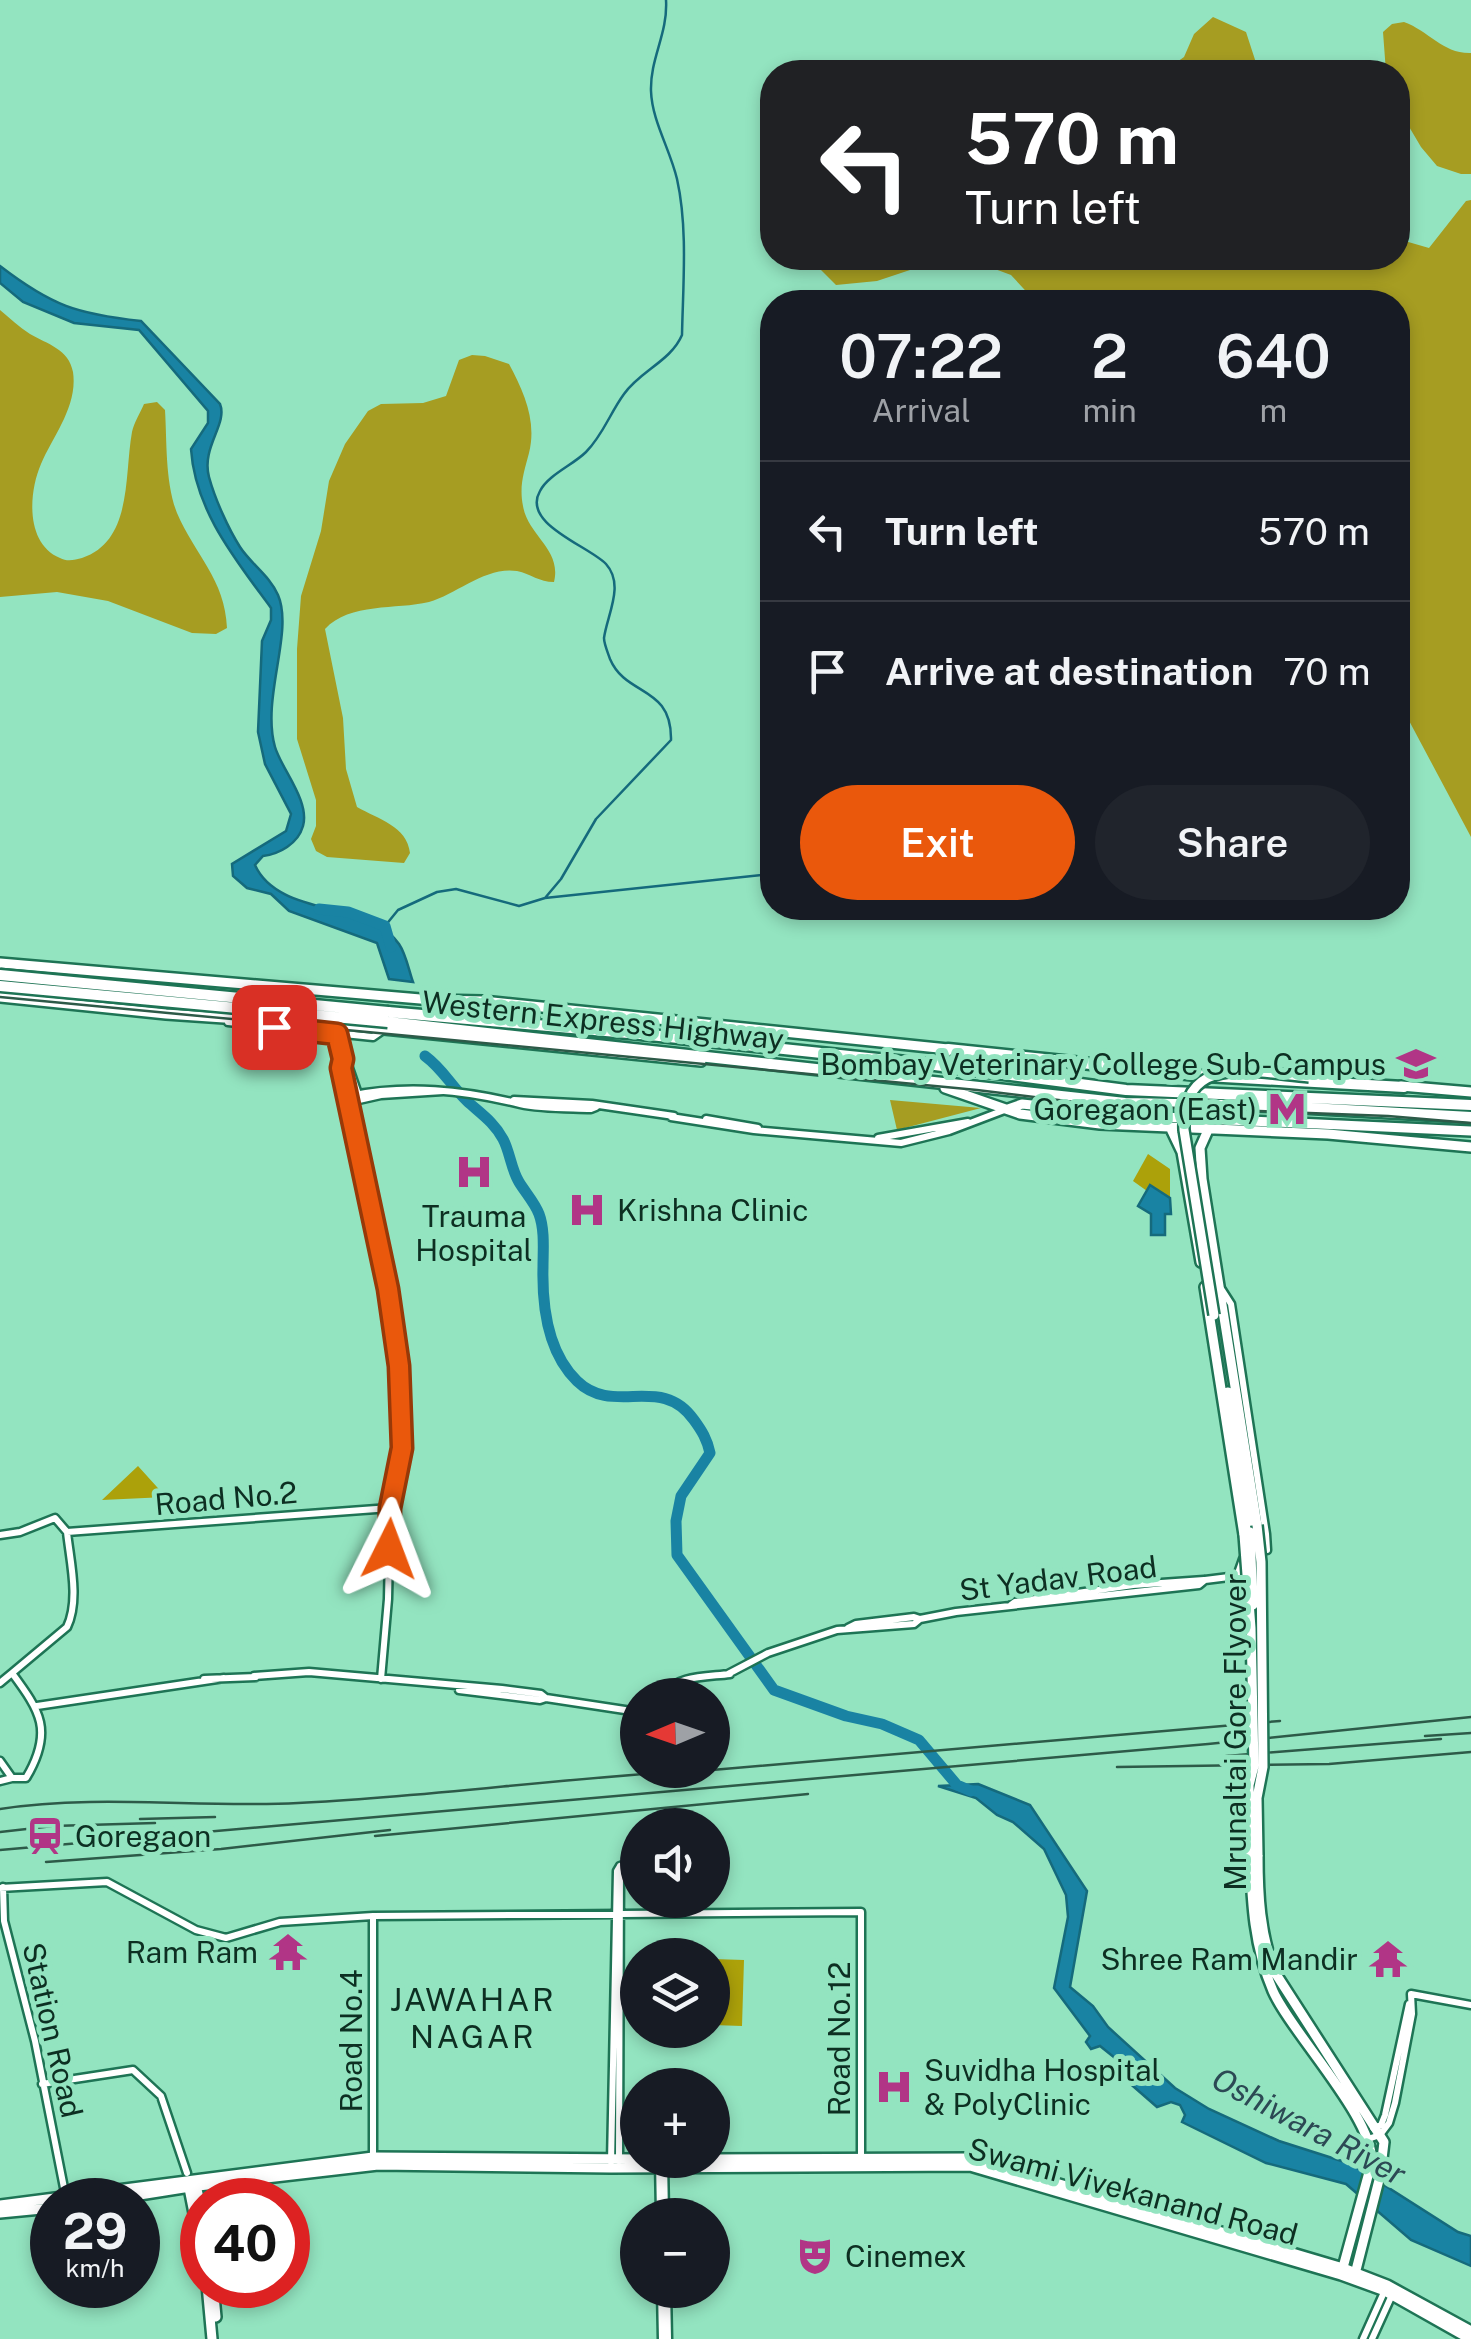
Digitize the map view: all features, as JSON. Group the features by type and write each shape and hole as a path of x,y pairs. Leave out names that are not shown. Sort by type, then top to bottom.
{"highway":[{"path":"0,976 386,1021"},
{"path":"0,986 386,1021"},
{"path":"432,1000 530,1018 541,1026"},
{"name":"Western Express Highway","path":"386,1021 1125,1103 1274,1106 1471,1117"},
{"name":"Western Express Highway","path":"386,1021 541,1026 936,1065 1126,1090 1471,1105"},
{"path":"936,1065 948,1048 1206,1076 1404,1087"}],"main road":[{"path":"0,963 432,1000 483,1001 948,1048"},
{"path":"58,1002 62,969"},
{"path":"0,997 336,1030 386,1021 953,1089 1020,1114 1088,1122 1171,1129 1190,1124 1208,1130 1328,1134 1471,1147"},
{"name":"Mrunaltai Gore Flyover","path":"1251,1628 1254,1592 1250,1532 1184,1114 1192,1089 1215,1073 1231,1071 1471,1092"},
{"path":"1008,1109 1022,1104 1190,1124 1471,1131"},
{"name":"Mrunaltai Gore Flyover","path":"1171,1129 1182,1152 1212,1330 1244,1535 1251,1628 1256,1646"},
{"path":"1182,1152 1189,1142 1200,1148 1208,1130"},
{"name":"Mrunaltai Gore Flyover","path":"1200,1148 1261,1562 1254,1766 1249,1784 1254,1855 1252,1919 1276,1998 1385,2149 1354,2276"},
{"path":"1342,2272 1371,2165 1372,2136"},
{"name":"Swami Vivekanand Road","path":"730,2158 999,2170 1321,2261 1342,2272"},
{"name":"Swami Vivekanand Road","path":"217,2178 373,2161 620,2164"},
{"name":"Swami Vivekanand Road","path":"730,2163 861,2162"},
{"name":"Swami Vivekanand Road","path":"615,2164 620,2163"},
{"name":"Swami Vivekanand Road","path":"999,2170 1354,2276 1471,2331"},
{"name":"Swami Vivekanand Road","path":"0,2205 30,2202"},
{"path":"0,2213 30,2210"},
{"path":"1321,2261 1338,2257 1348,2248"},
{"name":"Swami Vivekanand Road","path":"1390,2290 1470,2339"},
{"path":"212,2308 215,2339"}],"street":[{"path":"336,1030 343,1059 341,1068 354,1098 399,1366 402,1448 390,1508 381,1679"},
{"path":"354,1098 447,1092 900,1140 965,1126 1008,1109"},
{"path":"1212,1330 1210,1338 1244,1552 1267,1550 1231,1304 1219,1284"},
{"name":"Road No.2","path":"67,1532 390,1508"},
{"path":"0,1535 20,1532 54,1518 67,1532 73,1584 68,1627 0,1683"},
{"name":"St Yadav Road","path":"697,1678 731,1673 837,1630 914,1624 920,1619 1011,1605 1199,1585 1206,1580 1237,1576 1242,1570 1244,1552"},
{"path":"0,1781 20,1780 30,1773 40,1733 37,1706 12,1673"},
{"path":"37,1706 224,1678 312,1674 502,1689 620,1709"},
{"path":"0,1761 12,1778"},
{"path":"615,2164 620,1866 616,1994"},
{"name":"Station Road","path":"62,2178 35,2041 4,1921 1,1888 96,1880 117,1885 147,1905 212,1936 226,1938 280,1922 374,1916"},
{"name":"Road No.12","path":"617,1914 861,1912 861,2162"},
{"path":"374,1916 617,1914"},
{"name":"Road No.4","path":"373,2161 374,1916"},
{"path":"1372,2136 1385,2116 1412,2014 1410,1999 1471,2005"},
{"path":"42,2084 133,2070 161,2096 189,2178"},
{"path":"1363,2339 1390,2290"},
{"path":"1372,2339 1390,2290"},
{"path":"664,2308 665,2339"}],"shaded area":[{"path":"1213,17 1246,32 1255,60 1180,60 1194,34"},
{"path":"1404,22 1452,50 1471,53 1471,174 1437,166 1410,128 1410,60 1385,60 1383,32 1392,24"},
{"path":"1471,200 1471,837 1410,723 1410,290 1025,290 1011,275 998,270 1410,270 1410,242 1429,248 1466,201"},
{"path":"821,270 910,270 877,281 836,285"},
{"path":"0,310 62,353 73,372 68,409 41,464 34,489 33,517 41,542 49,551 71,560 98,549 110,537 123,505 133,429 144,404 157,402 165,410 173,501 221,595 227,628 216,634 192,633 108,601 57,592 0,597"},
{"path":"472,355 509,364 524,396 531,441 522,485 523,506 553,560 554,582 517,571 494,573 429,602 360,611 335,620 325,629 343,718 346,769 357,807 397,830 410,853 404,863 327,857 316,851 311,839 316,826 316,800 297,739 297,649 301,596 321,531 329,481 345,444 368,411 381,404 423,403 446,396 459,360"},
{"path":"890,1100 981,1108 897,1130"},
{"path":"1148,1154 1170,1169 1170,1198 1151,1186 1147,1191 1133,1181"},
{"path":"138,1466 166,1497 102,1500"},
{"path":"730,1960 744,1960 742,2026 730,2026"}],"water":[{"path":"0,266 66,306 141,321 220,404 221,420 208,456 209,477 235,539 278,595 282,627 272,728 278,756 299,796 304,816 301,832 292,843 263,856 255,865 267,882 283,893 385,930 399,944 413,982 389,979 377,943 289,911 271,894 247,888 233,876 232,864 286,831 291,814 265,764 258,732 262,641 271,620 271,608 219,534 194,472 191,449 208,423 208,411 139,330 74,323 23,302 0,283"},
{"path":"1150,1185 1170,1198 1171,1214 1165,1214 1165,1235 1151,1235 1151,1214 1138,1206"},
{"path":"978,1784 1030,1805 1087,1891 1070,1987 1093,2006 1108,2027 1175,2088 1209,2109 1279,2141 1351,2164 1458,2232 1471,2236 1471,2266 1411,2240 1346,2184 1266,2163 1182,2122 1185,2115 1180,2105 1171,2102 1157,2107 1118,2073 1120,2067 1115,2058 1100,2046 1091,2049 1086,2042 1090,2036 1054,1988 1068,1917 1066,1895 1044,1849 976,1798 938,1786"}],"waterway":[{"path":"545,898 561,879 596,819 671,740 664,709 617,671 607,651 604,638 615,591 611,572 598,557 548,524 537,503 544,485 586,452 624,394 671,352 682,335 683,217 674,168 654,113 651,91 666,0"},
{"path":"385,926 398,910 437,892 456,889 519,906 545,898 760,875"},
{"name":"Oshiwara River","path":"319,909 348,912 385,926 391,947"},
{"name":"Oshiwara River","path":"425,1056 499,1133 516,1177 537,1210 543,1234 546,1313 553,1343 567,1370 591,1391 606,1396 667,1399 681,1406 704,1435 710,1453 681,1496 676,1521 677,1555 774,1690 846,1716 882,1724 919,1740 957,1785 971,1791"}],"railway":[{"path":"0,997 1099,1105 1471,1123"},
{"path":"0,1850 1208,1744 1471,1717"},
{"path":"730,1768 1280,1721"},
{"path":"1425,1736 1471,1733"},
{"path":"1226,1756 1441,1739"},
{"path":"1117,1767 1329,1764 1471,1752"},
{"path":"0,1809 74,1802 298,1803 620,1776"},
{"path":"375,1836 808,1794"},
{"path":"140,1819 215,1817"},
{"path":"0,1832 155,1823"},
{"path":"46,1862 221,1849 390,1830"}],"place":[{"name":"Bombay Veterinary College Sub-Campus","path":"1416,1064"},
{"name":"Goregaon (East)","path":"1287,1109"},
{"name":"Trauma Hospital","path":"474,1172"},
{"name":"Krishna Clinic","path":"587,1210"},
{"name":"Goregaon","path":"45,1836"},
{"name":"Ram Ram","path":"288,1952"},
{"name":"Shree Ram Mandir","path":"1388,1959"},
{"name":"Suvidha Hospital & PolyClinic","path":"894,2087"},
{"name":"Cinemex","path":"815,2256"}],"district":[{"name":"JAWAHAR NAGAR","path":"473,2018"}],"route":[{"path":"274,1027 337,1034 343,1059 341,1068 388,1289 399,1366 402,1448 390,1508 389,1549"}]}
